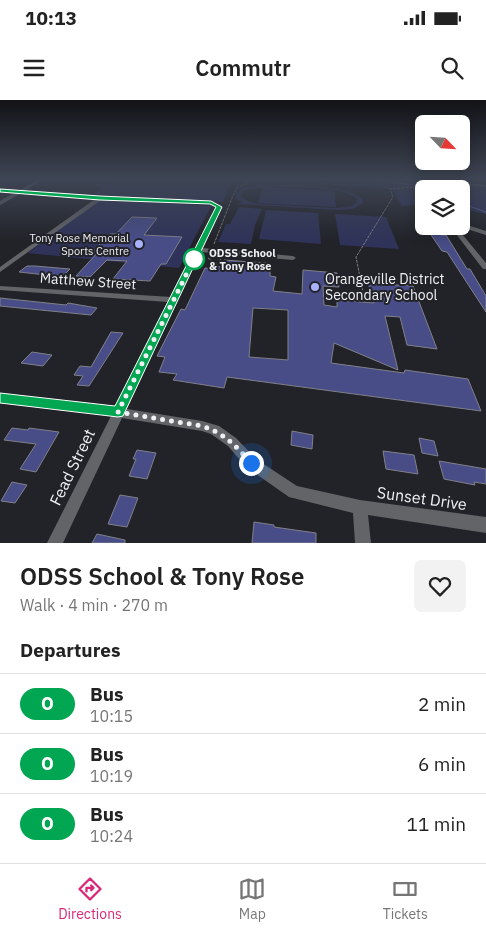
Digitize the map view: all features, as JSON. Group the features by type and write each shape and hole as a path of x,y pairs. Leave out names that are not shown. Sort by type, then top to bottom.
{"street":[{"path":"0,270 98,200"},
{"name":"Fead Street","path":"55,543 219,207 218,204 211,202 146,200"},
{"path":"486,233 467,228 458,229 459,234 486,267"},
{"path":"198,250 293,258"},
{"name":"Matthew Street","path":"0,288 174,300"},
{"path":"0,398 118,412 202,426 215,430 232,442 251,463 294,492 360,507"},
{"name":"Sunset Drive","path":"363,543 360,507 486,525"}],"path":[{"path":"210,250 221,229 232,200"},
{"path":"365,302 356,257 392,200"},
{"path":"198,250 218,265 221,258"}],"shaded area":[{"path":"98,200 211,206 179,268 28,253"},
{"path":"185,200 224,200 223,202"},
{"path":"238,200 246,200 258,204 336,208 353,206 358,200 363,200 363,203 353,209 338,210 235,204 242,203"},
{"path":"259,200 335,200 336,207 258,203"},
{"path":"398,200 415,200 415,205 402,206"},
{"path":"470,200 486,200 486,214 470,210"},
{"path":"239,207 262,209 255,225 251,244 218,242 226,224 230,224"},
{"path":"266,210 318,213 321,244 259,239"},
{"path":"335,214 386,217 399,249 340,245"}],"building":[{"name":"Tony Rose Memorial Sports Centre","path":"132,217 157,218 144,235 182,237 166,264 161,264 150,281 113,279 127,261 107,260 90,277 76,276 99,251 93,251 110,234 116,234"},
{"path":"431,235 446,235 486,296 486,312 447,252 442,251"},
{"path":"224,260 266,263 265,270 270,270 270,276 276,277 273,291 302,294 303,270 337,273 339,287 323,286 324,305 337,307 337,300 374,303 368,283 413,286 437,349 407,345 400,317 385,316 398,370 334,343 331,363 404,373 405,370 468,379 481,411 227,377 224,388 173,380 177,374 159,372 165,357 157,356 181,309 185,310 205,268 215,269 216,266 221,267","holes":["253,308 288,310 288,360 249,357"]},
{"path":"27,266 70,269 64,275 55,276 19,272"},
{"path":"0,298 66,305 68,303 97,308 91,315 0,306"},
{"path":"111,332 123,333 89,386 77,385 83,376 74,375 80,366 91,367"},
{"path":"32,352 52,355 43,366 21,363"},
{"path":"12,428 59,432 36,472 20,469 36,444 4,440"},
{"path":"292,431 313,435 312,449 291,445"},
{"path":"419,438 434,441 438,456 422,453"},
{"path":"137,450 156,453 147,479 129,476 136,459 133,459"},
{"path":"383,451 414,455 418,474 386,469"},
{"path":"439,461 486,469 486,484 474,482 475,485 444,479"},
{"path":"12,482 27,485 15,503 1,501"},
{"path":"120,495 138,498 127,527 108,524"},
{"path":"254,522 316,533 316,543 252,543"},
{"path":"97,534 125,540 125,543 92,543"}],"waterway":[{"path":"470,206 486,212"}],"bus line":[{"name":"O","path":"0,398 118,412 219,207 218,204 211,202 146,200"}],"place":[{"name":"Tony Rose Memorial Sports Centre","path":"139,244"},
{"name":"ODSS School & Tony Rose","path":"194,259"},
{"name":"Orangeville District Secondary School","path":"315,287"}],"route":[{"path":"194,259 118,412 202,426 215,430 232,442 251,463"}]}
